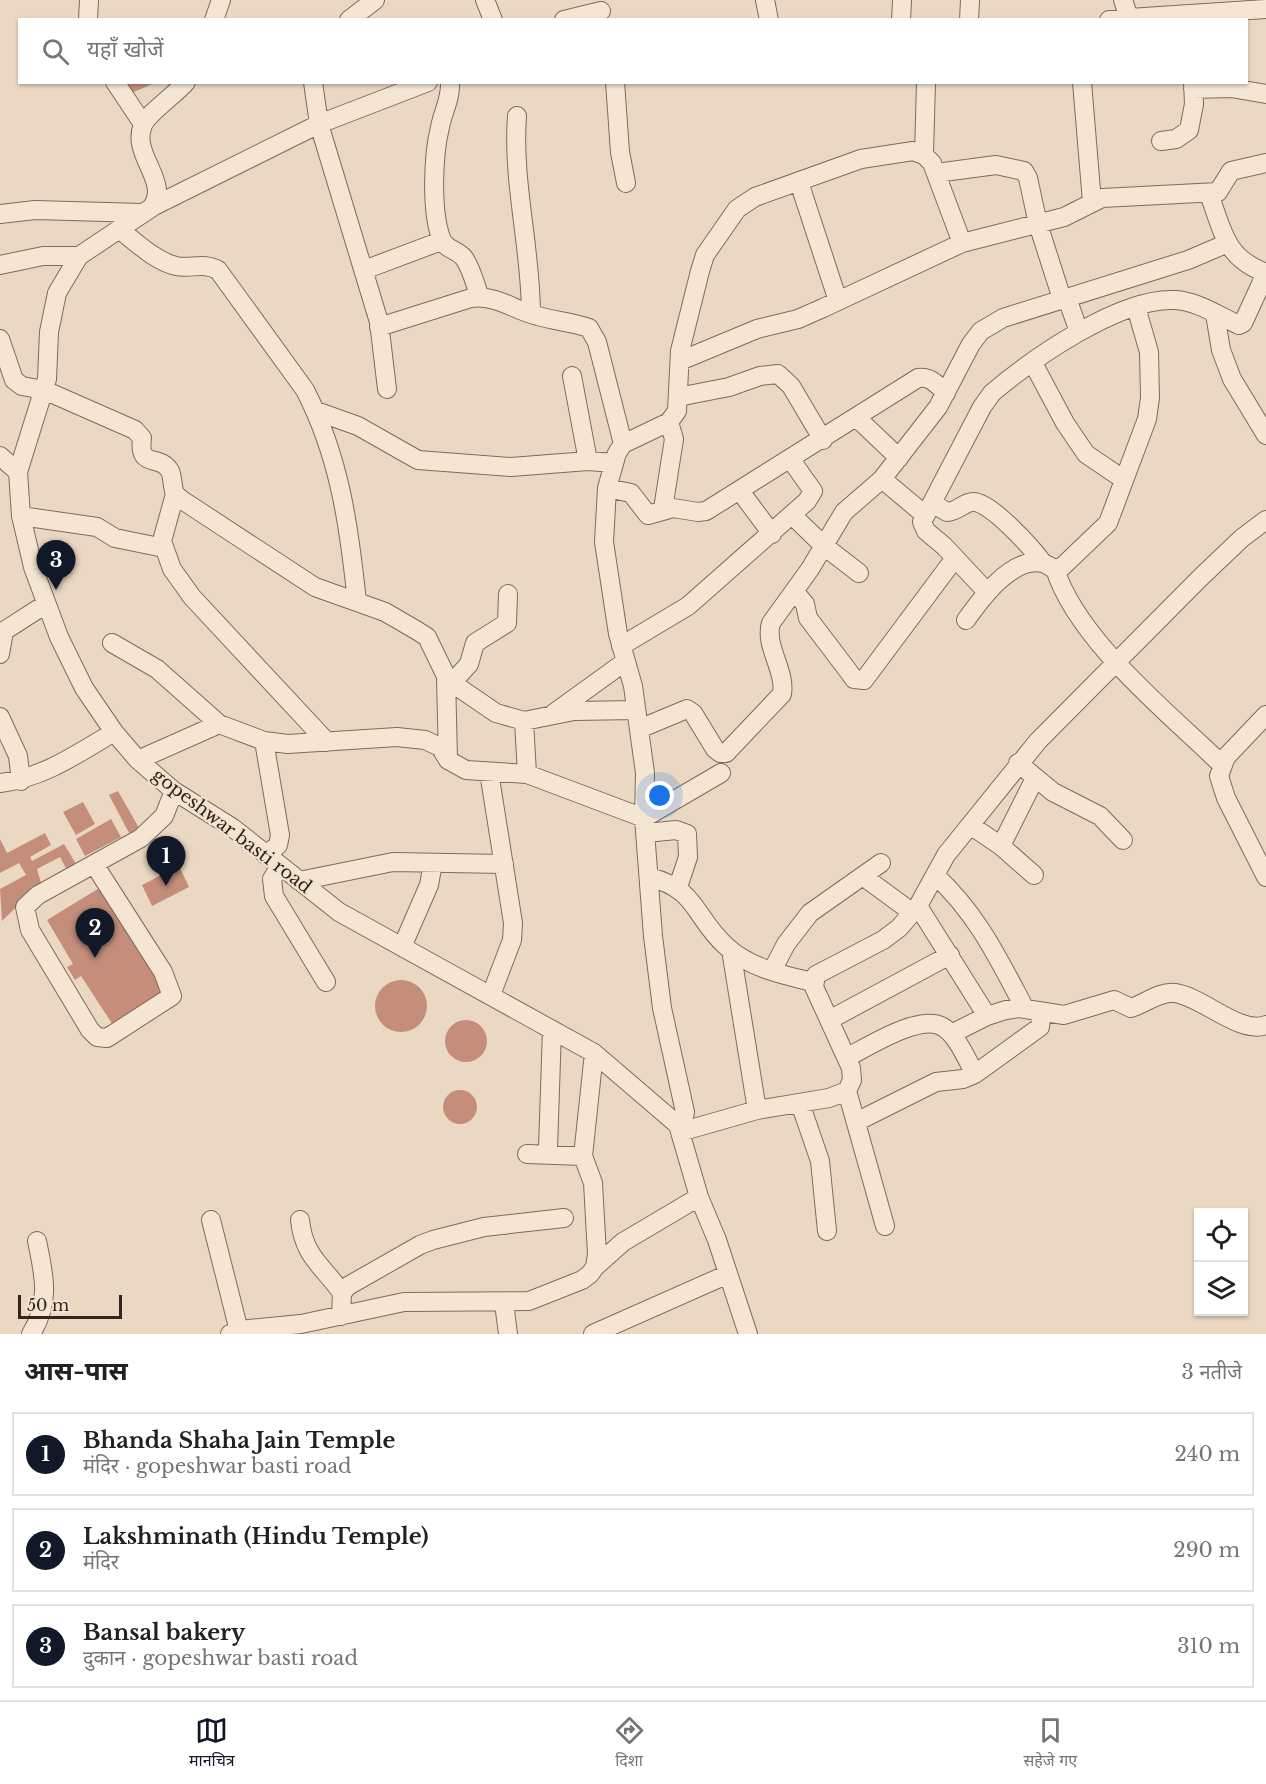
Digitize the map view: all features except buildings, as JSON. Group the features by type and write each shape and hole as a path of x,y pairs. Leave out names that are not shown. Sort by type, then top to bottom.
{"street":[{"path":"88,18 89,0"},
{"path":"215,18 221,0"},
{"path":"352,18 375,0"},
{"path":"485,0 492,18"},
{"path":"765,0 769,18"},
{"path":"901,18 902,0"},
{"path":"969,18 970,0"},
{"path":"1123,0 1129,18 1187,17 1215,6 1266,9"},
{"path":"571,18 601,10"},
{"path":"116,84 143,124"},
{"path":"0,214 35,210 146,211 159,194 142,149 140,135 143,124 184,84"},
{"path":"313,84 319,124 380,327 387,388"},
{"name":"gopeshwar basti road","path":"423,84 319,124 146,211 79,256 54,302 44,390 18,472 21,516 33,567 46,604 84,688 114,732 138,760 174,791 233,828 339,912 594,1053 679,1128"},
{"path":"450,84 450,98 439,129 435,180 438,226 441,241 447,248 460,254 466,260 480,297"},
{"path":"615,84 620,152 626,183"},
{"path":"924,155 926,84"},
{"path":"1082,84 1092,202"},
{"path":"1161,141 1176,139 1189,130 1192,118 1193,86 1231,88 1266,94"},
{"path":"517,117 515,141 530,256 531,314"},
{"path":"748,1334 726,1275 717,1240 699,1197 679,1128 685,1112 662,1008 653,936 645,826 645,773 636,710 604,542 607,488 614,463 623,444 669,422 677,411 680,361 705,255 744,203 861,159 913,151 924,155 932,164 962,243"},
{"path":"680,361 757,329 798,319 962,243 996,232 1064,218 1092,202 1113,196 1218,192 1224,187 1231,171 1266,163"},
{"path":"936,173 996,165 1024,171 1029,178 1038,225 1064,298 1079,332"},
{"path":"799,182 838,301"},
{"path":"986,591 922,526 982,407 999,387 1079,332 1136,308 1173,300 1188,301 1239,325 1243,323 1266,273 1246,266 1228,243 1209,194"},
{"path":"120,230 168,263 185,267 208,266 218,270 305,390 316,411 345,503 357,602"},
{"path":"364,270 441,241"},
{"path":"639,729 687,709 693,713 720,753 732,747 782,694 784,684 770,629 844,512 882,479 946,393 971,344 981,331 1003,318 1188,260 1228,243"},
{"path":"0,265 43,256 79,256"},
{"path":"380,327 480,297 497,299 531,314 576,323 593,333 623,444"},
{"path":"966,620 986,591 1010,572 1031,564 1049,566 1069,563 1108,523 1147,419 1150,398 1149,352 1136,308"},
{"path":"1215,314 1221,350 1232,379 1266,435"},
{"path":"0,339 15,380 22,386 44,390 135,430 141,438 140,450 144,456 165,465 171,472 175,494 163,531 164,548 172,569 192,597 327,742"},
{"path":"1033,363 1065,423 1086,454 1123,479"},
{"path":"678,397 729,387 760,376 778,374 791,386 823,440"},
{"path":"572,376 588,461"},
{"path":"607,488 632,493 648,515 673,507 698,512 706,511 823,440 918,378 925,377 932,380 946,393"},
{"path":"316,411 358,426 418,460 511,467 588,461 614,463"},
{"path":"857,418 899,458"},
{"path":"663,509 674,439 669,422"},
{"path":"1,459 18,472"},
{"path":"548,717 624,654 688,606 807,501 813,491 791,460"},
{"path":"882,479 929,509 947,512 969,503 980,503 1015,531 1049,566 1078,617 1117,662 1222,765"},
{"path":"740,491 772,534"},
{"path":"175,494 315,587 385,612 427,637 449,680 448,760"},
{"path":"792,515 824,546 859,573"},
{"path":"21,516 97,527 115,538 164,548"},
{"path":"813,982 816,975 823,970 883,940 916,910 946,855 1018,763 1234,546 1266,520"},
{"path":"795,591 805,604 808,618 849,672 855,679 864,680 955,558"},
{"path":"449,680 469,664 475,643 507,623 508,594"},
{"path":"0,654 4,631 46,604"},
{"path":"112,643 157,669 219,724 264,741 288,744 412,737 434,743 448,760 466,770 527,774 645,826 687,834 687,857 678,887"},
{"path":"449,680 496,713 524,722 574,711 636,710"},
{"path":"1266,715 1226,757 1222,765 1221,785 1266,878"},
{"path":"0,717 15,748 21,781"},
{"path":"524,722 527,774"},
{"path":"138,760 219,724"},
{"path":"0,783 21,781 46,772 114,732"},
{"path":"264,741 280,835 273,860 274,896 326,982"},
{"path":"1018,763 1053,792 1100,816 1123,840"},
{"path":"489,772 511,906 512,940 491,995"},
{"path":"645,826 721,773"},
{"path":"1001,846 1035,778"},
{"path":"94,864 163,972 172,996 107,1038 97,1037 90,1030 30,930 25,907 38,895 94,864 141,838 164,816 174,791"},
{"path":"970,825 1001,846 1034,875"},
{"path":"299,881 393,862 504,864"},
{"path":"402,947 429,885 433,862"},
{"path":"772,971 786,944 810,913 881,863"},
{"path":"856,1122 936,1082 963,1079 975,1074 1040,1027 1034,1010 978,923 956,895 935,875"},
{"path":"649,877 678,887 731,950 772,971 813,982 848,1057 852,1080 847,1091 885,1226"},
{"path":"864,877 916,910 950,955 987,1016"},
{"path":"731,950 757,1110"},
{"path":"831,1019 950,955"},
{"path":"951,1034 987,1016 1018,1008 1064,1015 1114,1000 1131,1008 1164,994 1175,993 1197,999 1248,1027 1266,1025"},
{"path":"848,1057 922,1023 935,1024 944,1027 951,1034 975,1074"},
{"path":"548,1148 552,1030"},
{"path":"594,1053 583,1156 592,1182 595,1267"},
{"path":"679,1128 757,1110 829,1098 847,1091"},
{"path":"800,1103 820,1161 827,1231"},
{"path":"526,1154 583,1156"},
{"path":"211,1220 242,1332 301,1324 404,1302 529,1301 582,1280 622,1242 699,1197"},
{"path":"342,1293 348,1286 427,1242 484,1227 564,1218"},
{"path":"300,1220 305,1247 315,1263 330,1276 342,1293 341,1316"},
{"path":"31,1334 45,1303 46,1285 37,1240"},
{"path":"593,1334 726,1275"},
{"path":"504,1303 508,1334"}],"place":[{"name":"Bansal bakery","path":"56,590"},
{"name":"Bhanda Shaha Jain Temple","path":"166,886"},
{"name":"Lakshminath (Hindu Temple)","path":"95,958"}]}
